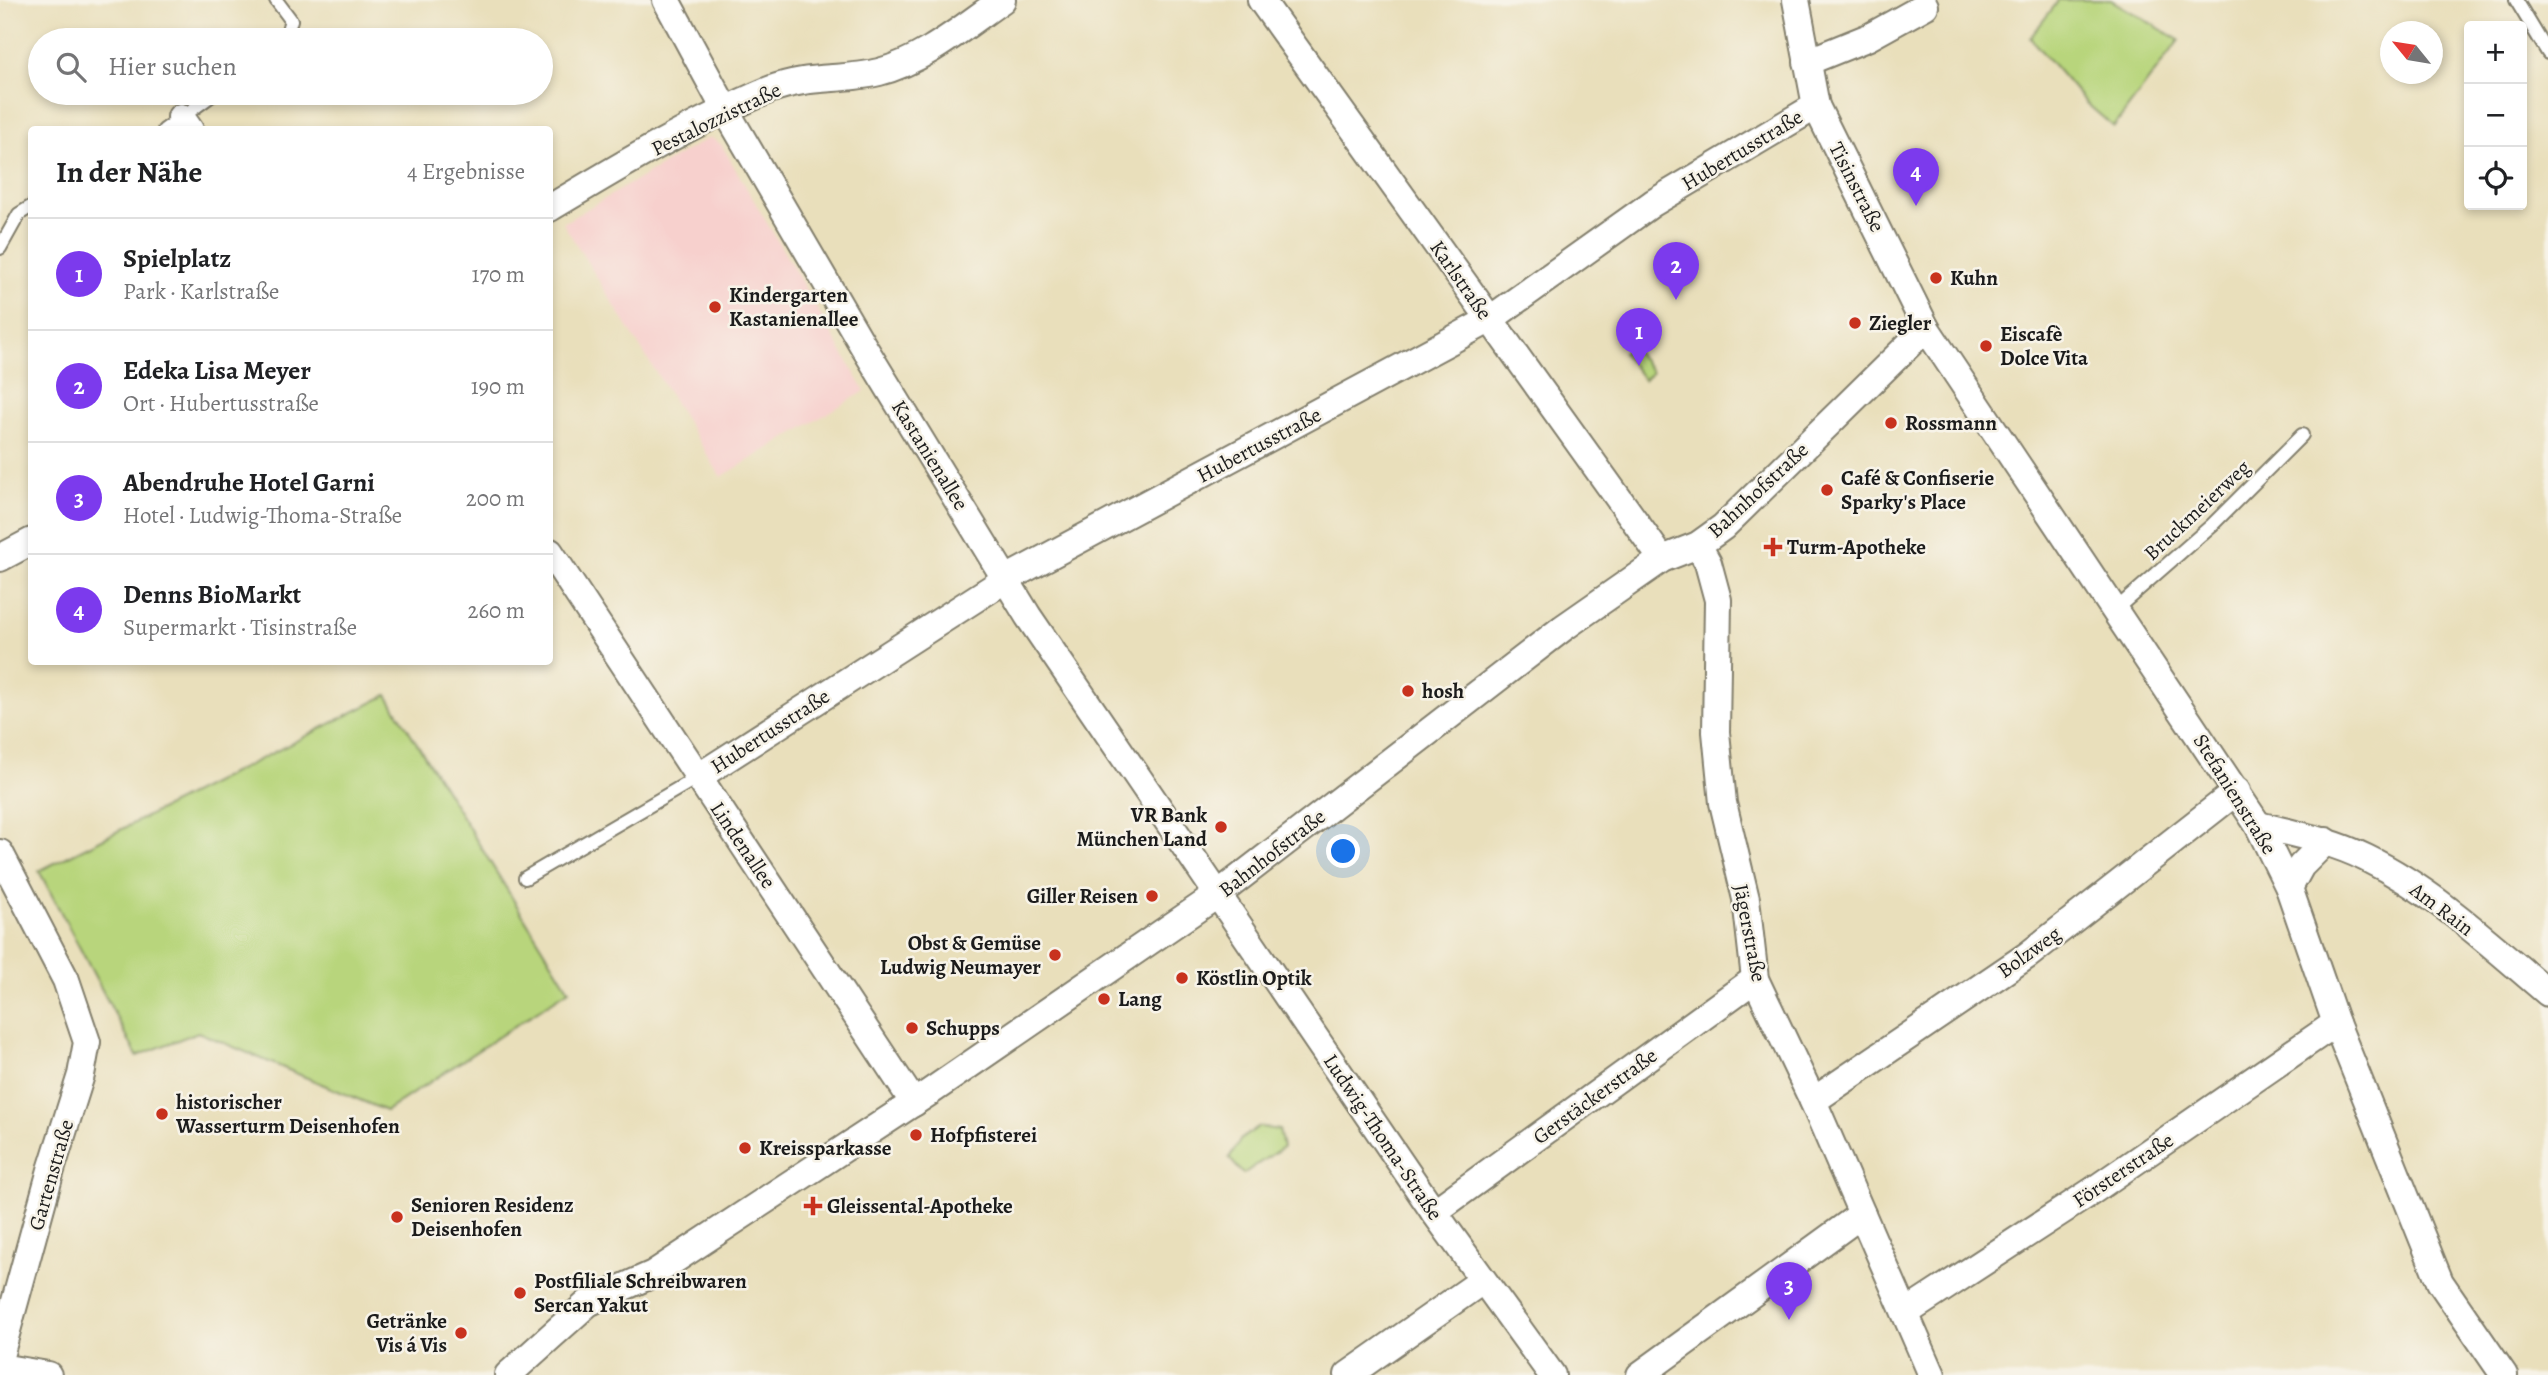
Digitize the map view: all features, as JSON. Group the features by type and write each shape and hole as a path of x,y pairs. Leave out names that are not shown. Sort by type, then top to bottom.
{"street":[{"name":"Kastanienallee","path":"666,0 726,111 864,349 1006,579 1217,895"},
{"name":"Pestalozzistraße","path":"553,206 726,111 798,81 876,72 911,62 1002,0"},
{"name":"Karlstraße","path":"1261,0 1661,559"},
{"name":"Tisinstraße","path":"1796,0 1816,106 1926,328"},
{"path":"1807,62 1869,37 1929,3"},
{"name":"Hubertusstraße","path":"698,777 1006,579 1489,320 1653,203 1816,106"},
{"name":"Bahnhofstraße","path":"508,1375 541,1349 571,1316 588,1304 653,1274 914,1103 1217,895 1540,644 1661,559 1698,545 1723,527 1926,328"},
{"name":"Stefanienstraße","path":"1926,328 2051,519 2258,825 2289,888 2336,1023 2394,1174 2441,1282 2504,1375"},
{"path":"0,558 28,543"},
{"name":"Jägerstraße","path":"1698,545 1708,564 1718,600 1718,756 1723,803 1746,900 1755,979 1813,1101 1907,1312 1932,1375"},
{"name":"Lindenallee","path":"553,557 914,1103"},
{"name":"Bolzweg","path":"1813,1101 2028,955 2237,791"},
{"name":"Am Rain","path":"2258,825 2326,841 2367,858 2427,894 2548,993"},
{"path":"2289,888 2301,866 2326,841"},
{"name":"Gartenstraße","path":"0,853 66,980 87,1042 81,1075 51,1170 0,1356"},
{"name":"Ludwig-Thoma-Straße","path":"1217,895 1482,1281 1552,1375"},
{"name":"Gerstäckerstraße","path":"1434,1212 1755,979"},
{"name":"Försterstraße","path":"1907,1312 2091,1192 2336,1023"},
{"path":"1640,1375 1862,1214"},
{"path":"1348,1375 1482,1281"},
{"path":"0,1367 48,1375"}],"lane":[{"path":"276,0 290,20 288,28"},
{"path":"2516,0 2548,53"},
{"path":"178,125 201,105"},
{"path":"0,248 19,214 28,208"},
{"name":"Bruckmeierweg","path":"2115,610 2212,525 2302,435"},
{"path":"525,878 698,777"}],"shaded area":[{"name":"Kindergarten Kastanienallee","path":"710,137 721,144 865,391 721,477 563,223"}],"green space":[{"path":"2059,0 2111,0 2179,40 2114,127 2085,102 2030,38"},
{"path":"1631,345 1652,372 1644,380 1623,353"},
{"path":"387,695 569,990 386,1111 198,1032 137,1056 39,871"},
{"path":"1258,1127 1279,1130 1283,1147 1243,1174 1229,1158 1241,1139"}],"place":[{"name":"Denns BioMarkt","path":"1916,206"},
{"name":"Kuhn","path":"1936,278"},
{"name":"Edeka Lisa Meyer","path":"1676,300"},
{"name":"Kindergarten Kastanienallee","path":"715,307"},
{"name":"Ziegler","path":"1855,323"},
{"name":"Eiscafè Dolce Vita","path":"1986,346"},
{"name":"Spielplatz","path":"1639,366"},
{"name":"Rossmann","path":"1891,423"},
{"name":"Café & Confiserie Sparky's Place","path":"1827,490"},
{"name":"Turm-Apotheke","path":"1773,547"},
{"name":"hosh","path":"1408,691"},
{"name":"VR Bank München Land","path":"1221,827"},
{"name":"Giller Reisen","path":"1152,896"},
{"name":"Obst & Gemüse Ludwig Neumayer","path":"1055,955"},
{"name":"Köstlin Optik","path":"1182,978"},
{"name":"Lang","path":"1104,999"},
{"name":"Schupps","path":"912,1028"},
{"name":"historischer Wasserturm Deisenhofen","path":"162,1114"},
{"name":"Hofpfisterei","path":"916,1135"},
{"name":"Kreissparkasse","path":"745,1148"},
{"name":"Gleissental-Apotheke","path":"813,1206"},
{"name":"Senioren Residenz Deisenhofen","path":"397,1217"},
{"name":"Postfiliale Schreibwaren Sercan Yakut","path":"520,1293"},
{"name":"Abendruhe Hotel Garni","path":"1789,1320"},
{"name":"Getränke Vis á Vis","path":"461,1333"}]}
